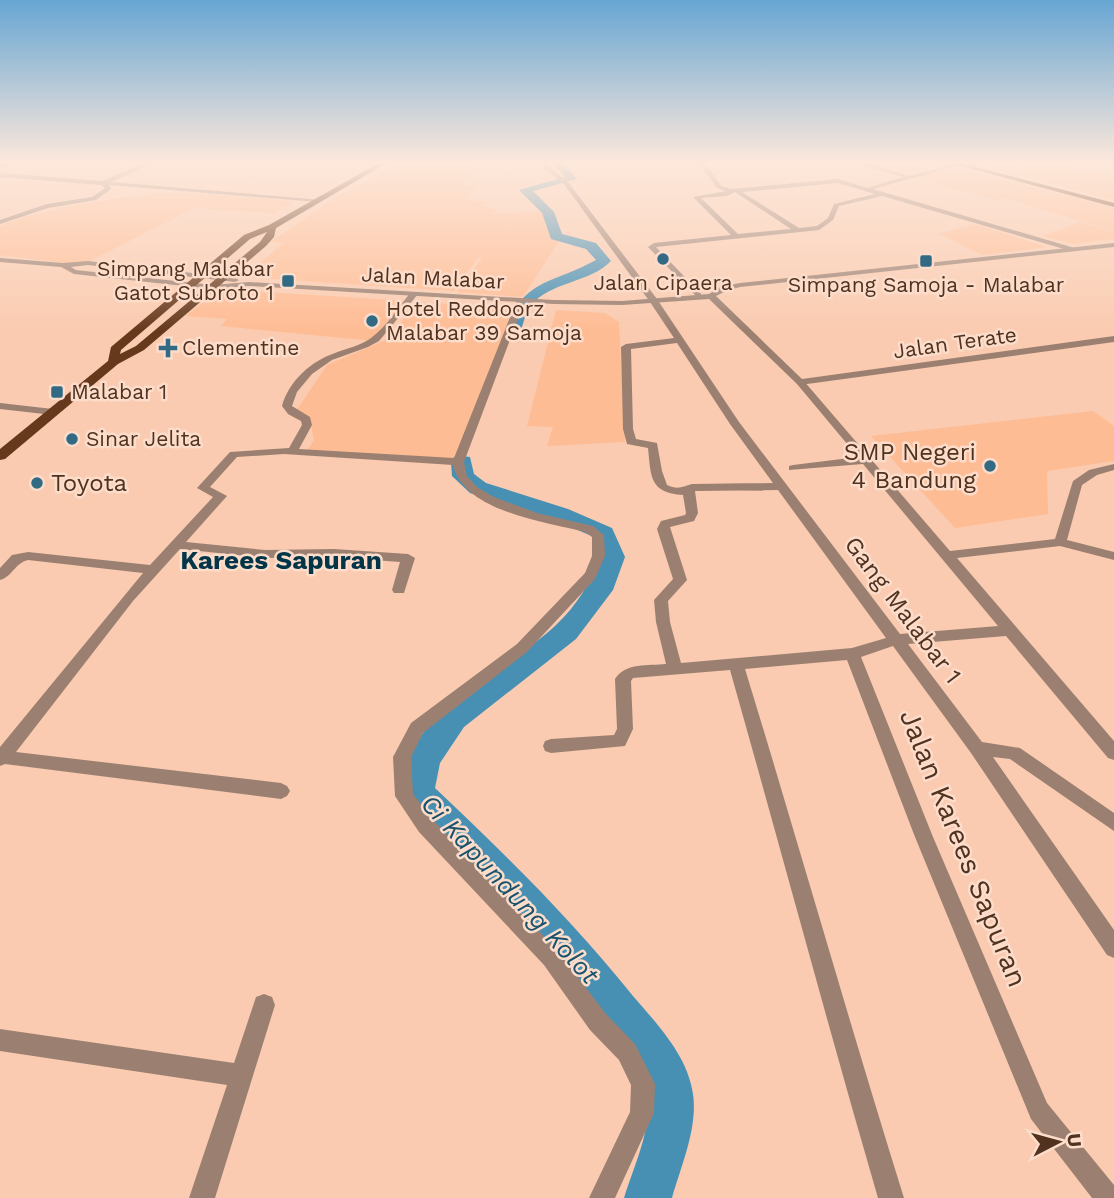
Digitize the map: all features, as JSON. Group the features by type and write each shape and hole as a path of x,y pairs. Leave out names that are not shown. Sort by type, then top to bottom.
{"main road":[{"path":"114,362 115,349 247,237 286,219"},
{"path":"0,456 114,362 141,348 270,237 272,227"}],"street":[{"name":"Gang Malabar 1","path":"592,219 654,301 780,486 977,748 1114,948"},
{"path":"718,219 736,236"},
{"path":"780,219 798,230"},
{"path":"698,296 652,247 657,243 824,226 831,219"},
{"path":"975,219 1074,248"},
{"name":"Jalan Malabar","path":"63,265 75,272 212,287 249,284 554,302 654,301 711,296 723,289 740,285 1114,245"},
{"name":"Jalan Malabar","path":"0,260 63,265 88,263 204,274 249,284"},
{"path":"292,452 307,425 306,419 287,407 289,397 299,383 312,369 329,358 371,343 414,294"},
{"path":"711,296 800,382 1114,753"},
{"path":"520,300 458,462 458,472 472,491 519,511 589,529 598,535 601,547 598,563 590,576 522,648 417,728 402,757 404,796 426,826 551,958 598,1022 627,1052 643,1084 642,1113 603,1198"},
{"name":"Jalan Terate","path":"800,382 1114,339"},
{"path":"680,340 626,347 628,429 631,442 653,445 656,471 662,487 670,491 688,492 700,487 780,486"},
{"path":"0,406 53,412"},
{"path":"1,758 128,598 221,496 203,488 231,455 292,452 458,462"},
{"path":"793,468 865,460"},
{"path":"1060,542 1077,483 1093,472 1114,467"},
{"path":"675,670 663,622 661,600 680,580 663,529 668,522 690,518 692,513 688,492"},
{"path":"948,555 1060,542 1114,556"},
{"path":"177,545 265,554 334,553 408,558 399,590"},
{"path":"0,576 17,558 28,556 155,570"},
{"path":"551,746 620,741 625,729 624,676 634,672 736,666 852,654 896,640 1010,630"},
{"name":"Jalan Karees Sapuran","path":"852,654 924,837 1034,1101 1062,1143 1108,1198"},
{"path":"736,666 799,877 831,1000 891,1198"},
{"path":"977,748 1014,753 1114,823"},
{"path":"1,758 281,791"},
{"path":"202,1198 264,1004"},
{"path":"0,1040 240,1075"}],"shaded area":[{"path":"19,219 173,219 82,265 0,255 0,226"},
{"path":"304,219 545,219 545,225 559,241 523,297 457,292 482,258 478,257 454,291 244,277 283,243 270,242"},
{"path":"1074,219 1114,219 1114,231"},
{"path":"1080,222 1114,232 1114,239 1073,244 1042,236"},
{"path":"974,224 1047,247 983,255 939,234"},
{"path":"220,289 411,301 383,337 373,341 221,326 227,319 186,316"},
{"path":"415,302 517,307 453,461 305,454 314,440 311,425 292,417 327,365 390,338"},
{"path":"556,310 605,313 619,322 625,442 547,446 553,427 527,426"},
{"name":"SMP Negeri 4 Bandung","path":"1093,411 1114,426 1114,461 1047,471 1048,514 955,528 871,436"}],"waterway":[{"name":"Ci Kapundung Kolot","path":"514,328 521,308 533,296 604,261 591,246 556,236 550,219"},
{"name":"Ci Kapundung Kolot","path":"462,462 463,476 478,488 560,514 604,533 613,557 600,590 566,632 453,718 424,760 418,793 549,927 598,984 660,1065 669,1084 671,1109 665,1141 648,1198"}],"place":[{"name":"Jalan Cipaera","path":"663,259"},
{"name":"Simpang Samoja - Malabar","path":"926,261"},
{"name":"Simpang Malabar Gatot Subroto 1","path":"288,281"},
{"name":"Hotel Reddoorz Malabar 39 Samoja","path":"372,321"},
{"name":"Clementine","path":"168,348"},
{"name":"Malabar 1","path":"57,392"},
{"name":"Sinar Jelita","path":"72,439"},
{"name":"SMP Negeri 4 Bandung","path":"990,466"},
{"name":"Toyota","path":"37,483"}],"district":[{"name":"Karees Sapuran","path":"281,560"}]}
